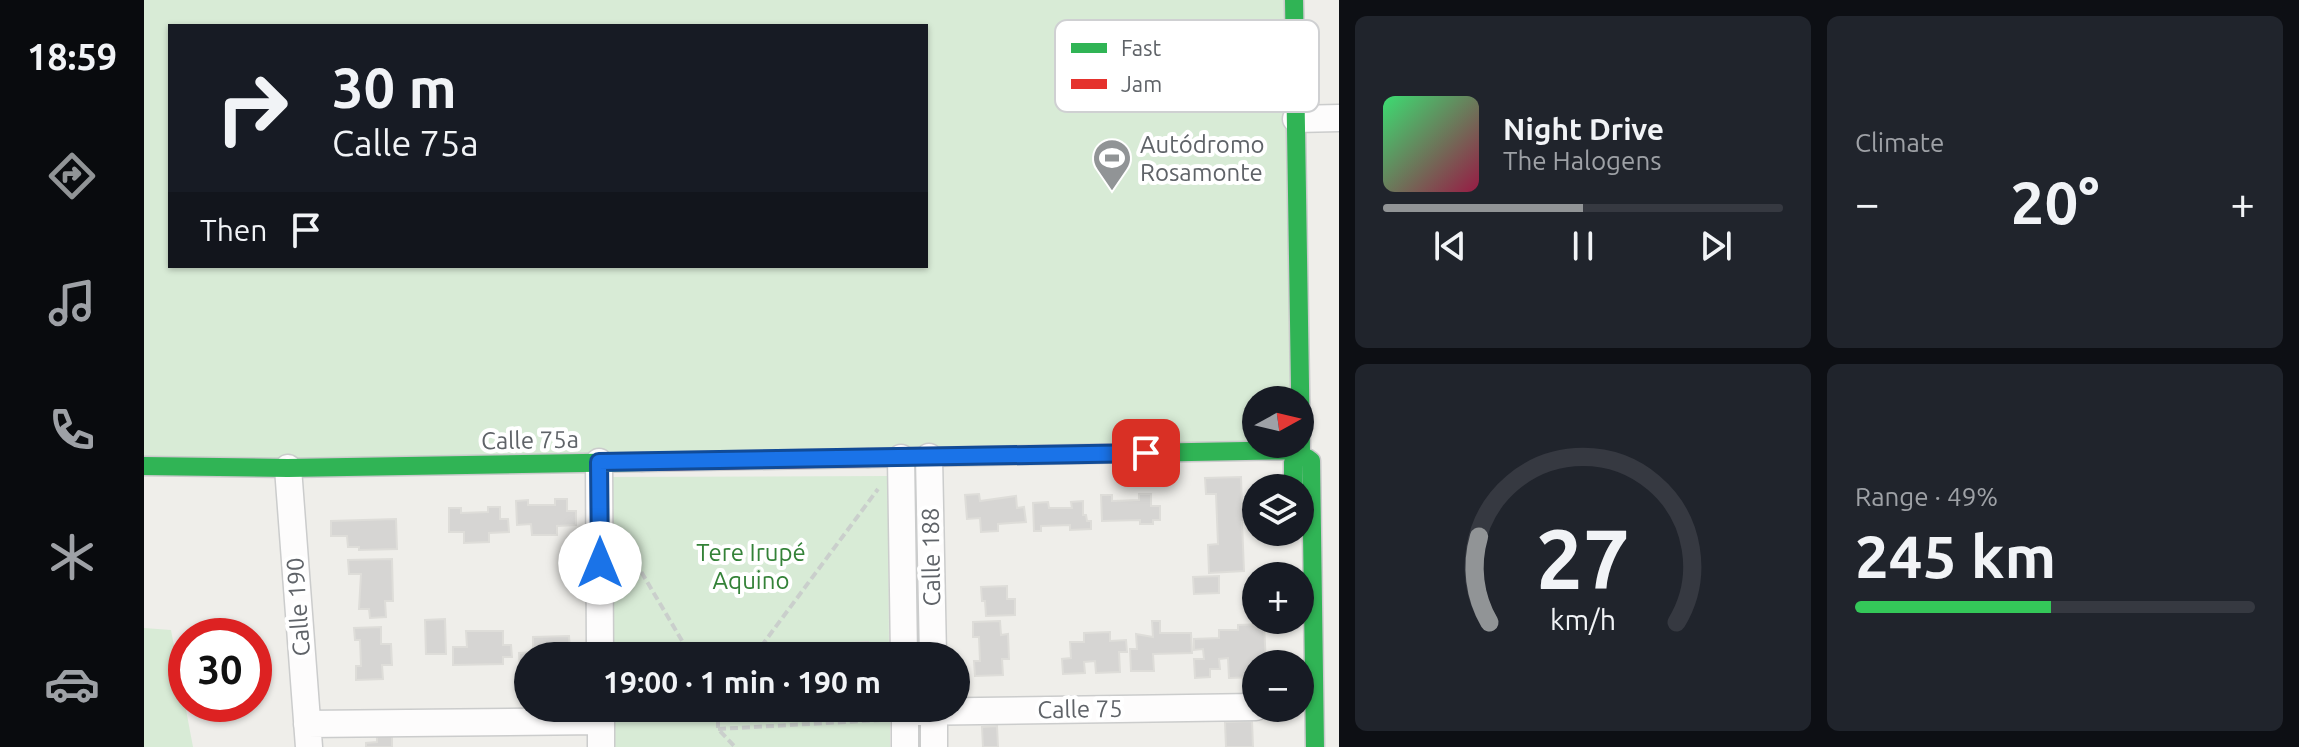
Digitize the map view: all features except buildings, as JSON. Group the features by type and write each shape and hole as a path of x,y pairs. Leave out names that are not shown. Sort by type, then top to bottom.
{"street":[{"path":"1294,0 1294,20"},
{"path":"1296,112 1300,386"},
{"path":"1296,119 1339,118"},
{"name":"Calle 75a","path":"144,466 288,468 1242,451"},
{"name":"Calle 188","path":"929,457 933,642"},
{"name":"Calle 188","path":"901,458 904,642"},
{"path":"1308,458 1311,461 1308,650"},
{"path":"599,462 600,642"},
{"name":"Calle 190","path":"288,468 308,736"},
{"name":"Calle 75","path":"970,709 1242,707"},
{"path":"905,722 905,747"},
{"path":"934,722 934,747"},
{"path":"1310,722 1315,747"},
{"path":"308,736 601,725"}],"path":[{"path":"764,642 901,458"},
{"path":"623,540 683,642"},
{"path":"718,722 718,729 735,747"},
{"path":"718,729 841,722"}],"green space":[{"name":"Autódromo Rosamonte","path":"144,0 1294,0 1294,20 1055,20 1055,112 1296,112 1300,386 1242,386 1242,451 144,468"},
{"name":"Tere Irupé Aquino","path":"888,476 889,642 613,642 612,477"},
{"path":"144,628 168,630 168,722 188,722 193,747 144,747"},
{"path":"613,722 890,722 890,747 614,747"}],"traffic: fast":[{"path":"1294,0 1294,20"},
{"path":"1293,474 1293,463 1301,450 1296,112"},
{"path":"868,458 1242,451"},
{"path":"1307,458 1311,461 1315,747"},
{"path":"144,466 288,468 642,462"}],"traffic: jam":[{"path":"642,462 868,458"}],"place":[{"name":"Autódromo Rosamonte","path":"1112,192"}],"route":[{"path":"600,563 599,462 1146,453"}]}
